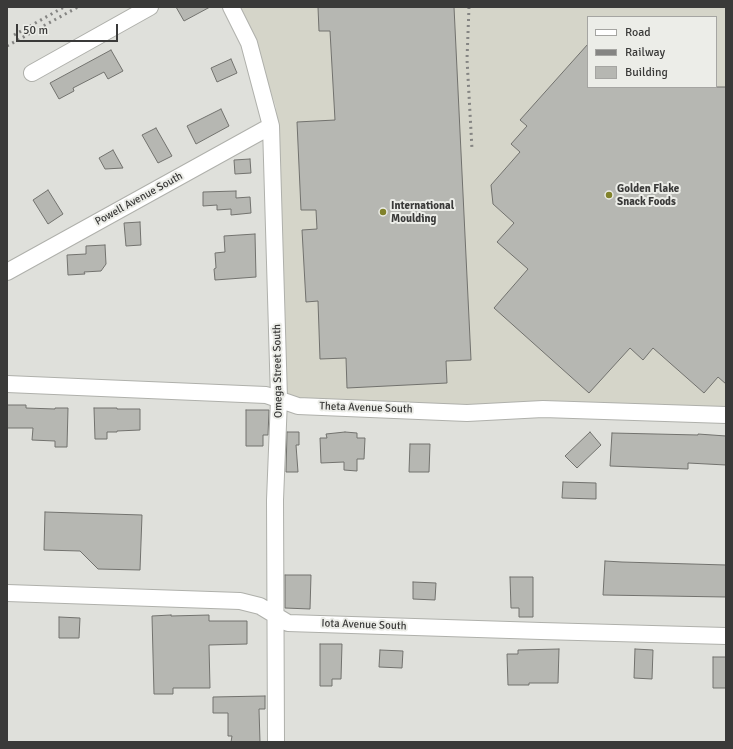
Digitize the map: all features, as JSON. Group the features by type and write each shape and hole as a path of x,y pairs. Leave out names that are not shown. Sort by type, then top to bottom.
{"street":[{"path":"32,73 150,7"},
{"name":"Omega Street South","path":"231,7 248,43 271,126 279,399 275,500 277,617 276,742"},
{"name":"Powell Avenue South","path":"7,272 271,126"},
{"name":"Theta Avenue South","path":"7,384 266,395 298,406 466,413 543,409 726,415"},
{"name":"Iota Avenue South","path":"7,593 240,601 260,606 288,623 726,636"}],"shaded area":[{"path":"241,7 726,7 726,422 287,408 276,107"}],"building":[{"path":"176,7 210,7 184,21"},
{"name":"International Moulding","path":"318,7 454,7 471,360 446,361 447,383 347,388 346,358 320,359 318,301 306,302 302,230 317,229 316,210 301,210 297,122 335,120 330,31 319,31"},
{"name":"Golden Flake Snack Foods","path":"587,45 587,88 726,87 726,384 718,377 704,393 653,348 643,360 630,348 589,393 494,308 528,269 497,242 514,223 493,204 491,185 520,152 511,144 527,126 520,120"},
{"path":"111,50 123,71 108,79 104,72 73,88 74,91 59,99 50,83"},
{"path":"231,59 237,73 217,82 211,68"},
{"path":"221,109 229,126 196,144 187,126"},
{"path":"156,128 172,156 158,163 142,135"},
{"path":"113,150 123,168 105,169 99,158"},
{"path":"250,159 251,173 235,174 234,160"},
{"path":"48,190 63,214 48,224 33,200"},
{"path":"236,191 236,198 250,197 251,213 231,215 231,209 217,210 217,205 203,206 203,192"},
{"path":"140,222 141,245 126,246 124,223"},
{"path":"255,234 256,277 215,280 215,253 225,252 224,236"},
{"path":"105,245 106,264 101,271 68,275 67,255 86,254 86,246"},
{"path":"7,405 26,405 26,408 68,408 67,447 55,447 55,441 32,440 33,428 7,428"},
{"path":"94,408 140,409 140,430 107,432 107,439 95,439"},
{"path":"246,410 269,410 268,435 263,435 263,446 246,446"},
{"path":"287,432 299,432 299,445 296,445 298,472 286,472"},
{"path":"345,432 357,433 357,438 365,438 364,459 357,459 357,471 344,470 344,462 321,463 320,438 327,438 326,434"},
{"path":"590,432 601,445 577,468 565,456"},
{"path":"612,433 698,434 726,436 726,465 688,463 688,469 610,466"},
{"path":"410,444 430,444 429,472 409,472"},
{"path":"563,482 596,483 596,499 562,498"},
{"path":"45,512 142,515 140,570 98,569 80,551 44,550"},
{"path":"605,561 726,565 726,597 603,595"},
{"path":"285,575 311,575 310,609 285,608"},
{"path":"510,577 533,577 533,617 519,617 519,608 511,608"},
{"path":"413,582 436,583 435,600 413,599"},
{"path":"209,615 209,621 247,621 247,644 209,645 210,688 173,688 173,694 154,694 152,616"},
{"path":"59,617 80,618 79,638 59,638"},
{"path":"320,644 342,644 341,679 332,679 332,686 320,686"},
{"path":"559,649 558,683 508,685 507,654 518,654 518,650"},
{"path":"635,649 653,650 652,679 634,678"},
{"path":"380,650 403,651 402,668 379,667"},
{"path":"713,657 726,657 726,688 713,688"},
{"path":"265,696 265,709 259,709 260,742 231,742 232,736 228,736 228,713 213,713 213,697"}],"railway":[{"path":"14,35 64,7"},
{"path":"7,46 78,7"},
{"path":"469,7 467,59 472,149"}],"place":[{"name":"Golden Flake Snack Foods","path":"609,195"},
{"name":"International Moulding","path":"383,212"}]}
